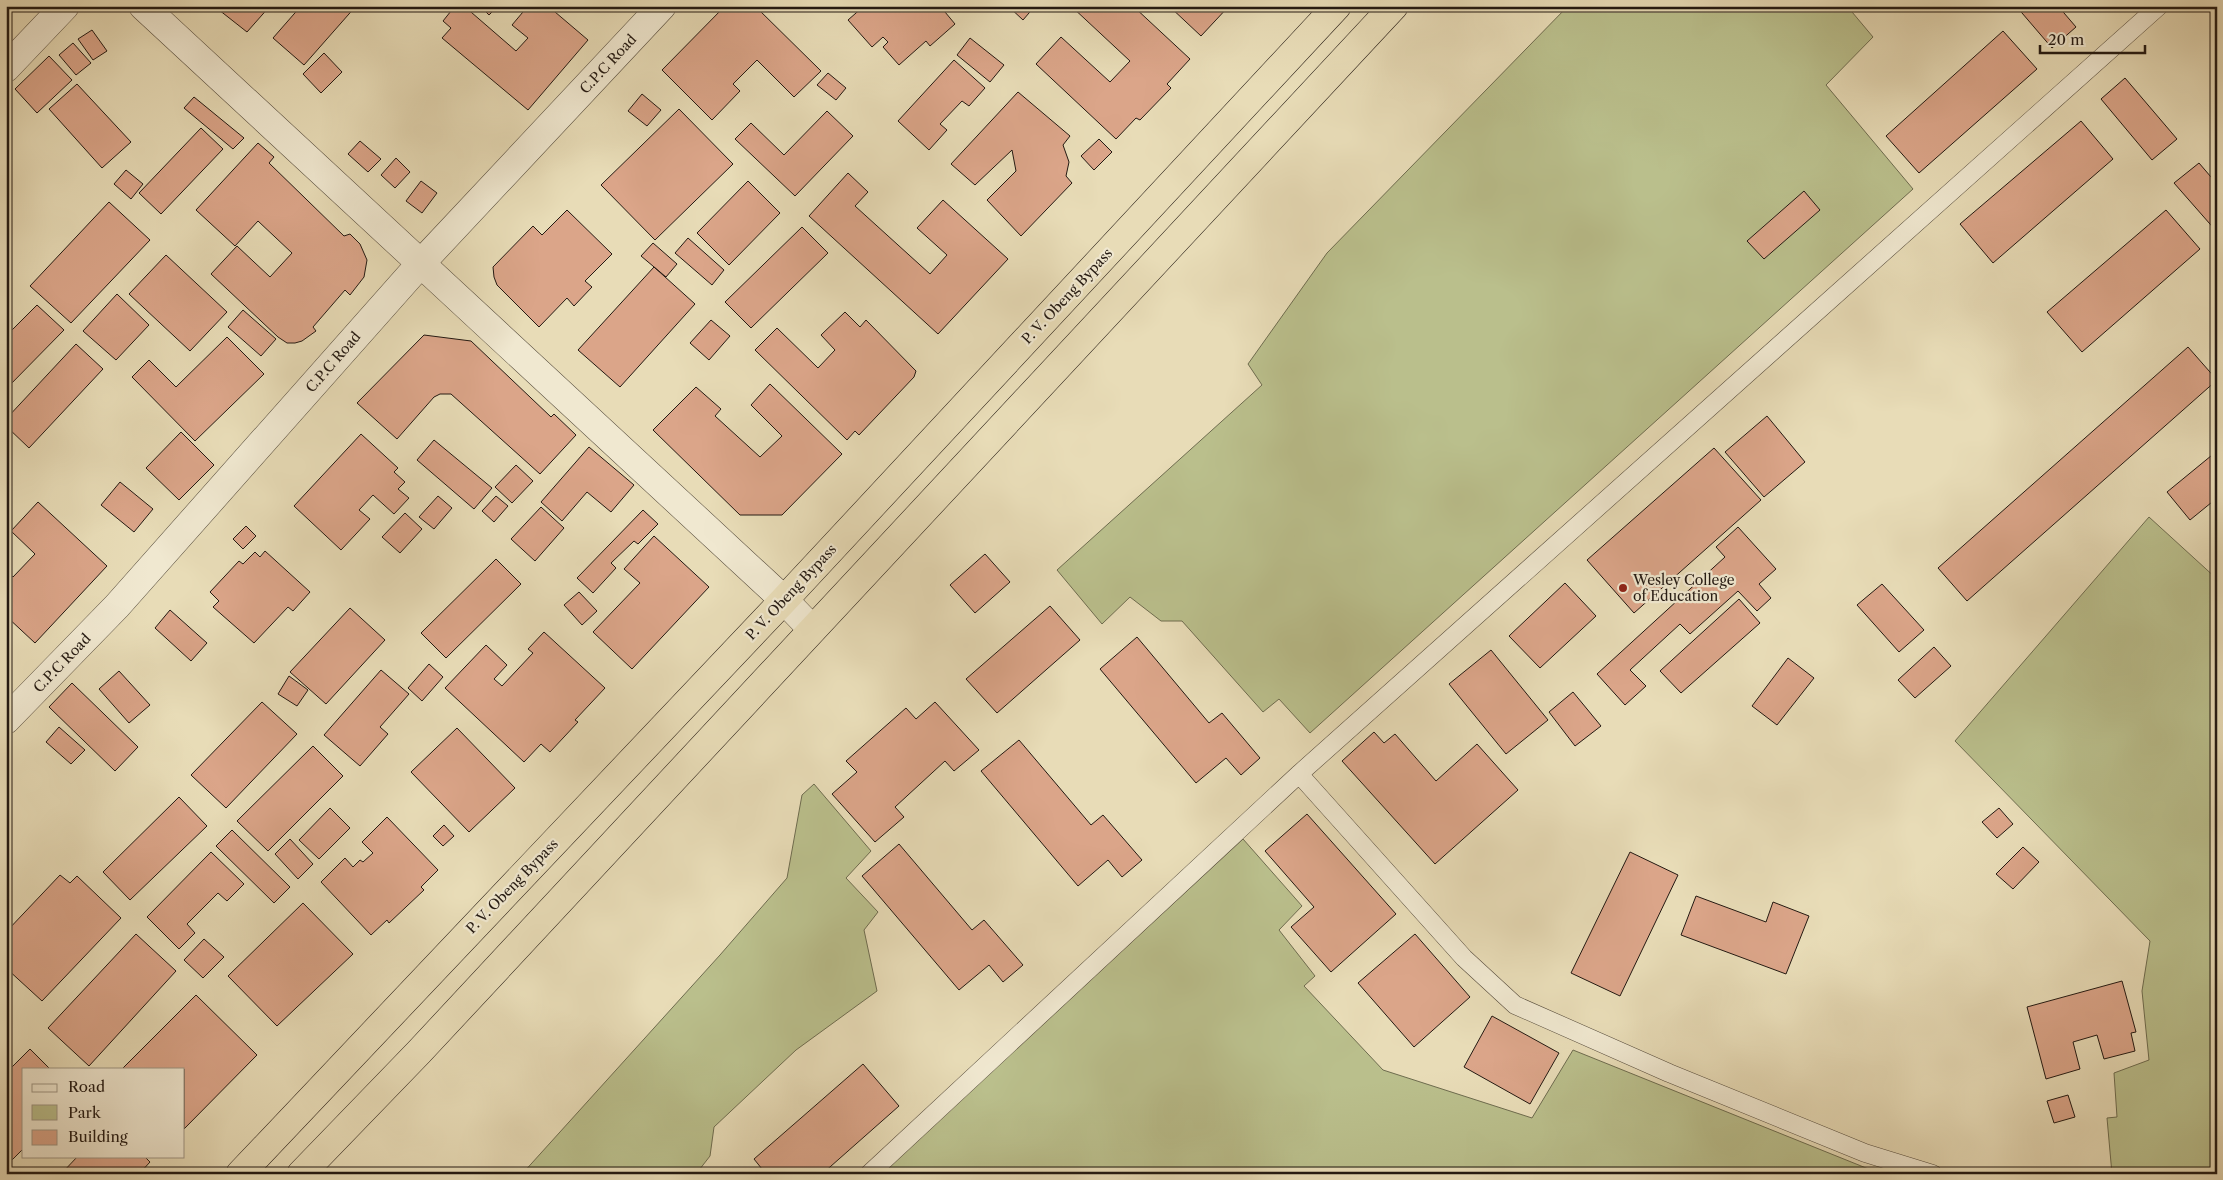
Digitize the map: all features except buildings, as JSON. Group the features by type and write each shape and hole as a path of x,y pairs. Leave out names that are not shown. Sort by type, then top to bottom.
{"highway":[{"name":"P. V. Obeng Bypass","path":"240,1174 784,600 1337,6"},
{"path":"301,1174 419,1052 1394,6"}],"street":[{"path":"6,68 66,6"},
{"path":"143,6 422,262 784,600 812,629"},
{"name":"C.P.C Road","path":"6,720 117,606 422,262 662,6"}],"lane":[{"path":"869,1174 1299,774 2151,10"},
{"path":"1299,774 1464,958 1515,1005 1661,1069 1865,1153 1934,1174"}],"green space":[{"path":"1568,6 1847,6 1873,37 1826,85 1913,189 1310,733 1279,699 1263,712 1182,621 1161,621 1130,597 1102,624 1057,570 1262,385 1248,364 1327,253"},
{"path":"2149,517 2217,579 2217,1174 2112,1174 2107,1118 2117,1117 2114,1073 2149,1060 2142,991 2150,941 1955,741"},
{"path":"814,784 871,851 846,878 878,912 864,930 877,991 796,1050 714,1127 710,1156 696,1174 522,1174 787,878 802,795"},
{"path":"1243,839 1302,906 1279,930 1315,976 1304,986 1383,1070 1532,1118 1573,1050 1881,1174 881,1174"}],"place":[{"name":"Wesley College of Education","path":"1623,588"}]}
